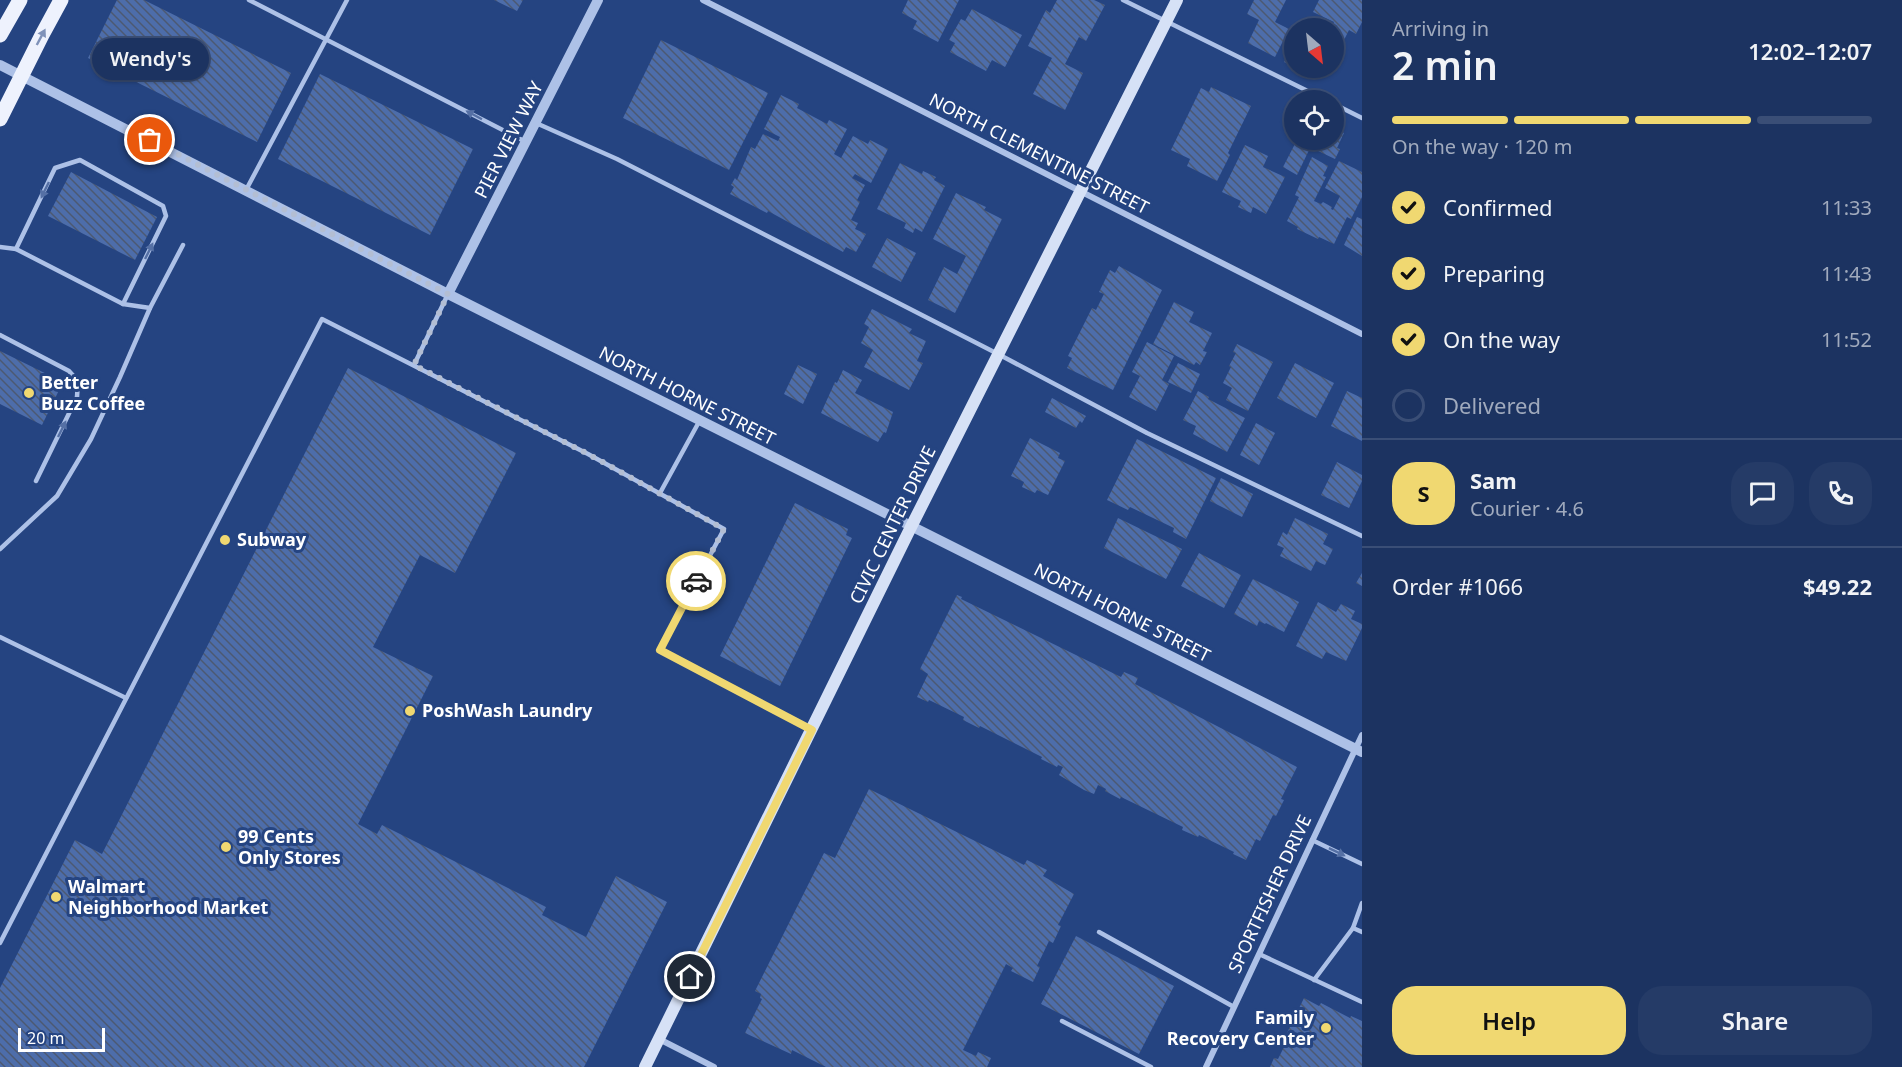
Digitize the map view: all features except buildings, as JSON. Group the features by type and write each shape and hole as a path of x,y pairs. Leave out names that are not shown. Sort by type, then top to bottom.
{"main road":[{"path":"0,34 20,0"},
{"path":"0,119 61,0"},
{"name":"CIVIC CENTER DRIVE","path":"645,1067 911,527 1177,0"}],"street":[{"name":"PIER VIEW WAY","path":"448,294 598,0"},
{"name":"NORTH CLEMENTINE STREET","path":"703,0 1362,334"},
{"name":"NORTH HORNE STREET","path":"0,65 448,294 1358,750"},
{"name":"SPORTFISHER DRIVE","path":"1206,1067 1312,840 1358,750 1362,735"},
{"path":"659,1039 714,1067"}],"lane":[{"path":"249,0 526,142"},
{"path":"246,190 347,0"},
{"path":"1123,0 1306,90"},
{"path":"1344,109 1362,118"},
{"path":"536,123 617,159 1147,433 1362,536"},
{"path":"16,249 55,168 80,160 163,206 166,216 123,304"},
{"path":"0,549 57,496 91,440 150,308 183,245"},
{"path":"0,247 16,249 123,304 150,308"},
{"path":"414,365 448,294"},
{"path":"0,943 322,319 588,454 724,529 660,650 812,730"},
{"path":"0,335 69,371 78,381 77,397 36,481"},
{"path":"660,493 700,420"},
{"path":"0,637 126,698"},
{"path":"1312,840 1362,864"},
{"path":"1314,980 1353,928 1362,903"},
{"path":"1353,928 1362,932"},
{"path":"1099,932 1234,1007"},
{"path":"1259,954 1362,1002"},
{"path":"1062,1021 1151,1067"}],"way so far":[{"path":"150,140 448,294 414,365 588,454 724,529 696,581"}],"place":[{"name":"Wendy's","path":"150,140"},
{"name":"Better Buzz Coffee","path":"29,393"},
{"name":"Subway","path":"225,540"},
{"name":"PoshWash Laundry","path":"410,711"},
{"name":"99 Cents Only Stores","path":"226,847"},
{"name":"Walmart Neighborhood Market","path":"56,897"},
{"name":"Family Recovery Center","path":"1326,1028"}],"route":[{"path":"690,977 812,730 660,650 696,581"}]}
